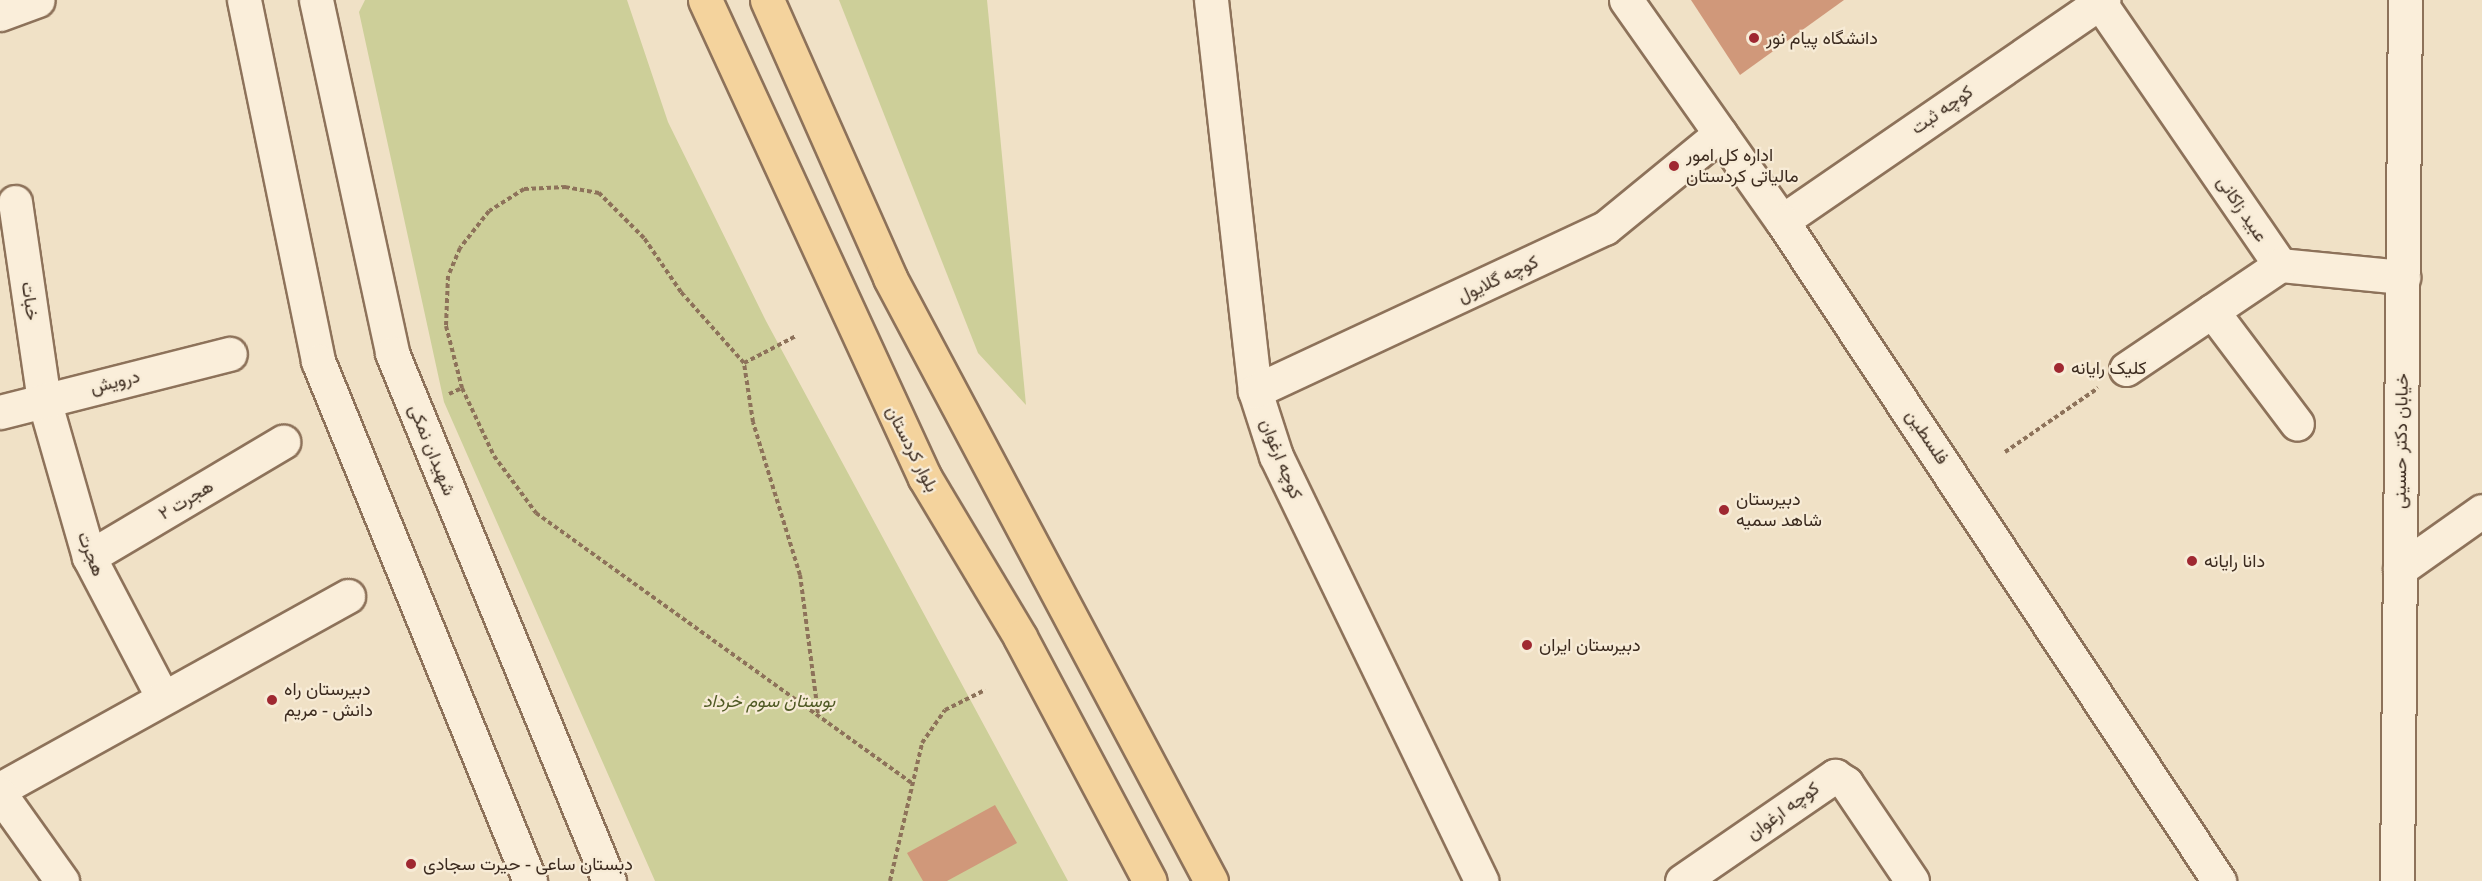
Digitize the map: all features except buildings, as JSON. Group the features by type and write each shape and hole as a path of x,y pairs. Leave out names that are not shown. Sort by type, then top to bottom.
{"main road":[{"name":"بلوار کردستان","path":"705,0 926,478 1020,637 1150,881"},
{"path":"767,0 895,288 1211,881"}],"street":[{"path":"0,14 38,0"},
{"path":"244,0 318,361 530,881"},
{"name":"شهیدان نمکی","path":"316,0 392,353 609,881"},
{"name":"کوچه ارغوان","path":"1211,0 1255,391 1276,456 1481,881"},
{"name":"فلسطین","path":"1626,0 1782,221 2219,881"},
{"name":"خیابان دکتر حسینی","path":"2397,881 2406,0"},
{"name":"کوچه ثبت","path":"1782,221 2100,1"},
{"name":"عبید زاکانی","path":"2100,1 2280,265"},
{"name":"کوچه گلایول","path":"1255,391 1605,228 1720,134"},
{"name":"خبات","path":"15,202 44,400"},
{"path":"2126,369 2280,265 2403,277"},
{"path":"2212,311 2297,424"},
{"name":"درویش","path":"0,412 230,354"},
{"name":"هجرت","path":"44,400 89,557 163,698"},
{"name":"هجرت ۲","path":"89,557 283,442"},
{"path":"2400,569 2482,511"},
{"path":"0,789 348,596"},
{"name":"کوچه ارغوان","path":"1682,881 1835,776 1846,783 1912,881"},
{"path":"0,794 62,881"}],"path":[{"path":"818,714 800,575 753,422 744,363 681,292 644,238 599,193 566,187 524,189 489,211 460,248 448,276 446,326 462,388 494,456 536,513 911,782"},
{"path":"744,363 796,336"},
{"path":"2005,452 2126,369"},
{"path":"890,881 911,782 922,743 945,710 986,690"}],"green space":[{"name":"بوستان سوم خرداد","path":"365,0 627,0 668,122 766,321 1068,881 655,881 444,402 359,12"},
{"path":"839,0 987,0 1026,405 978,353"}],"place":[{"name":"دانشگاه پیام نور","path":"1754,38"},
{"name":"اداره کل امور مالیاتی کردستان","path":"1674,166"},
{"name":"کلیک رایانه","path":"2059,368"},
{"name":"دبیرستان شاهد سمیه","path":"1724,510"},
{"name":"دانا رایانه","path":"2192,561"},
{"name":"دبیرستان ایران","path":"1527,645"},
{"name":"دبیرستان راه دانش - مریم","path":"272,700"},
{"name":"دبستان ساعی - حیرت سجادی","path":"411,864"}]}
